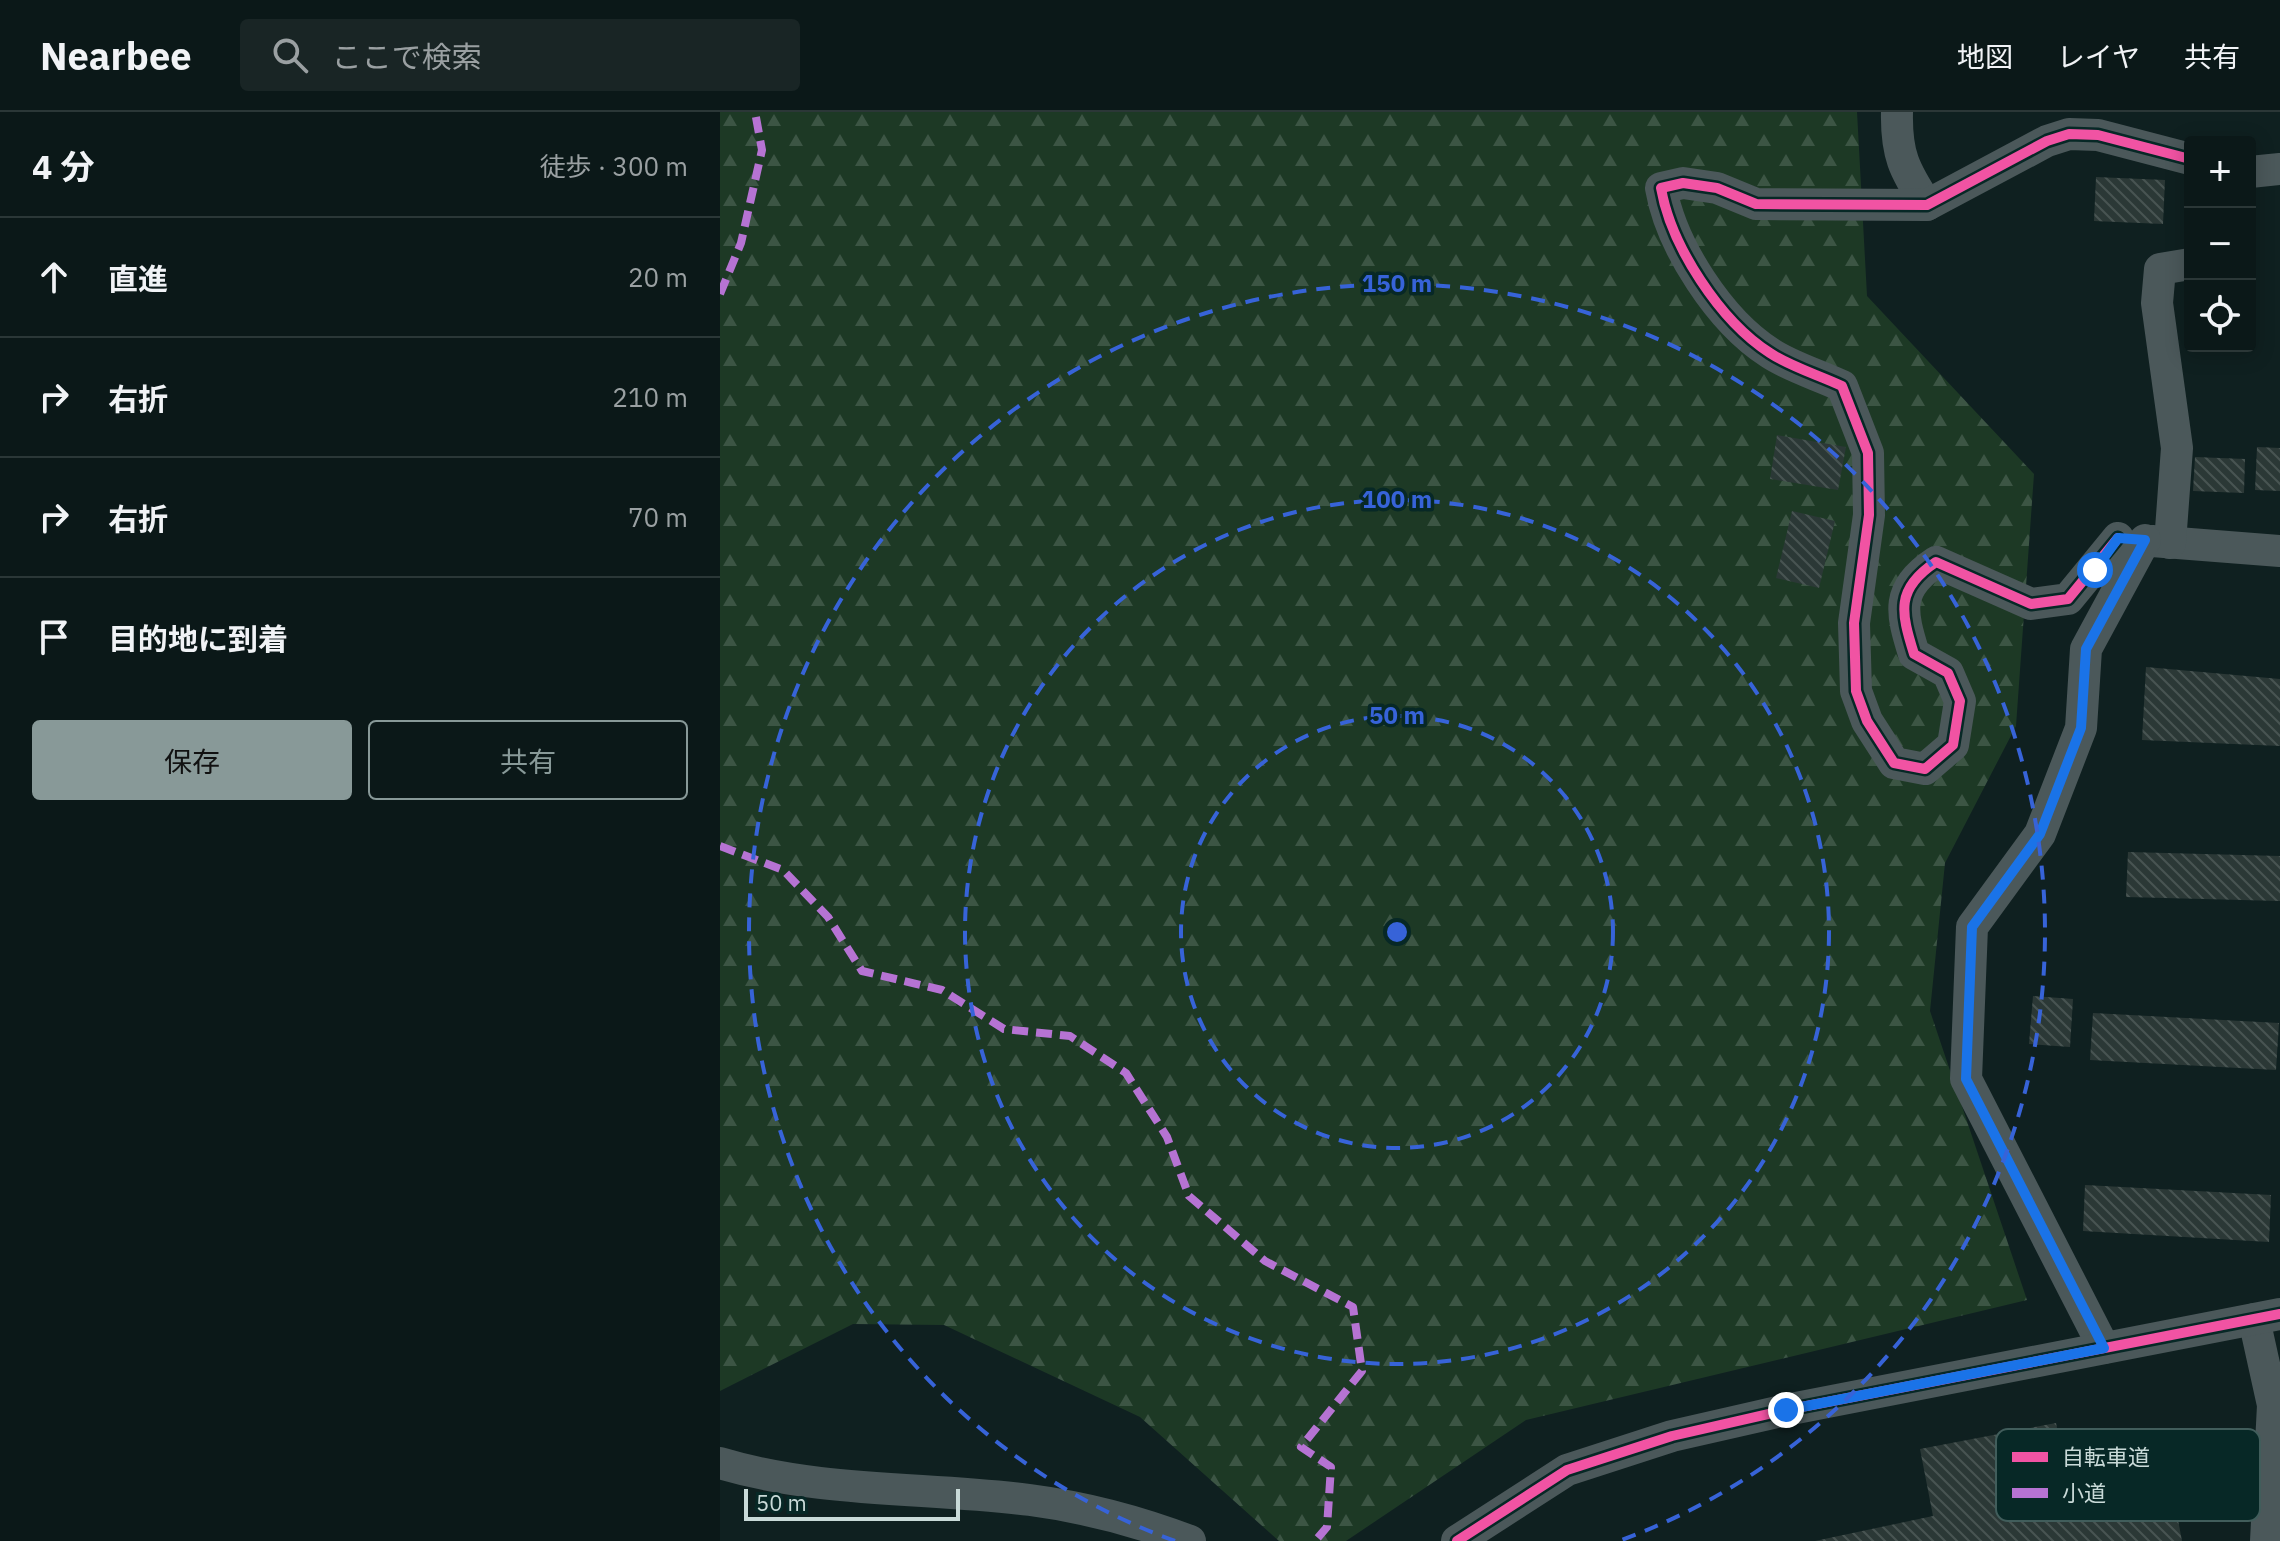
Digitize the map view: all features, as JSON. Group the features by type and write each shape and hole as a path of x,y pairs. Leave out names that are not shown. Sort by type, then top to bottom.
{"street":[{"path":"1897,112 1897,144 1904,170 1927,205"},
{"path":"2184,157 2098,135 2069,134 2047,141 1927,205 1756,204 1717,188 1683,183 1661,188 1664,208 1705,292 1769,353 1842,386 1868,453 1869,515 1854,623 1856,691 1867,721 1894,763 1925,769 1953,745 1960,701 1948,673 1914,654 1901,613 1915,576 1936,562 2031,604 2068,599 2134,540 2280,551"},
{"path":"2256,171 2280,169"},
{"path":"2104,1348 1966,1079 1972,927 2040,834 2081,728 2086,649 2177,448 2157,303 2160,269 2184,265"},
{"path":"1457,1541 1567,1470 1672,1436 1786,1410 2267,1317 2273,1405 2266,1541"},
{"path":"720,1463 805,1480 1033,1500 1108,1515 1190,1541"}],"green space":[{"path":"720,112 1857,112 1867,296 2034,474 2016,726 1945,863 1930,1011 2027,1300 1526,1420 1346,1541 1279,1541 1140,1417 944,1325 853,1324 720,1391"}],"building":[{"path":"2096,177 2165,180 2163,224 2094,221"},
{"path":"1777,435 1846,447 1838,490 1770,479"},
{"path":"2257,447 2280,448 2280,491 2255,490"},
{"path":"2195,457 2245,459 2244,493 2193,491"},
{"path":"1792,511 1835,521 1819,588 1776,578"},
{"path":"2146,667 2280,679 2280,746 2142,740"},
{"path":"2128,852 2280,856 2280,901 2126,897"},
{"path":"2033,996 2073,999 2070,1047 2029,1044"},
{"path":"2093,1013 2279,1023 2276,1070 2090,1060"},
{"path":"2085,1185 2271,1195 2269,1242 2083,1231"},
{"path":"2056,1423 2057,1429 2025,1429"},
{"path":"1996,1434 1996,1521 2178,1521 2182,1541 1815,1541 1933,1516 1920,1449"}],"marked path":[{"path":"720,294 741,243 762,150 755,112"},
{"path":"720,846 783,870 828,917 862,971 942,990 1004,1029 1070,1036 1126,1073 1167,1137 1189,1196 1265,1261 1353,1307 1362,1371 1301,1447 1331,1467 1327,1527 1315,1541"}],"cycle path":[{"path":"2118,538 2068,599 2031,604 1936,562 1913,582 1904,614 1914,654 1948,673 1960,701 1953,745 1925,769 1894,763 1867,721 1856,691 1854,623 1869,515 1868,453 1842,386 1778,358 1733,322 1700,280 1687,257 1675,234 1661,188 1683,183 1717,188 1756,204 1927,205 2047,141 2069,134 2098,135 2184,157"},
{"path":"1457,1541 1567,1470 1672,1436 1786,1410 2280,1314"}],"route":[{"path":"1786,1410 2104,1348 1966,1079 1972,927 2040,834 2081,728 2086,649 2145,540 2118,538 2095,570"}]}
